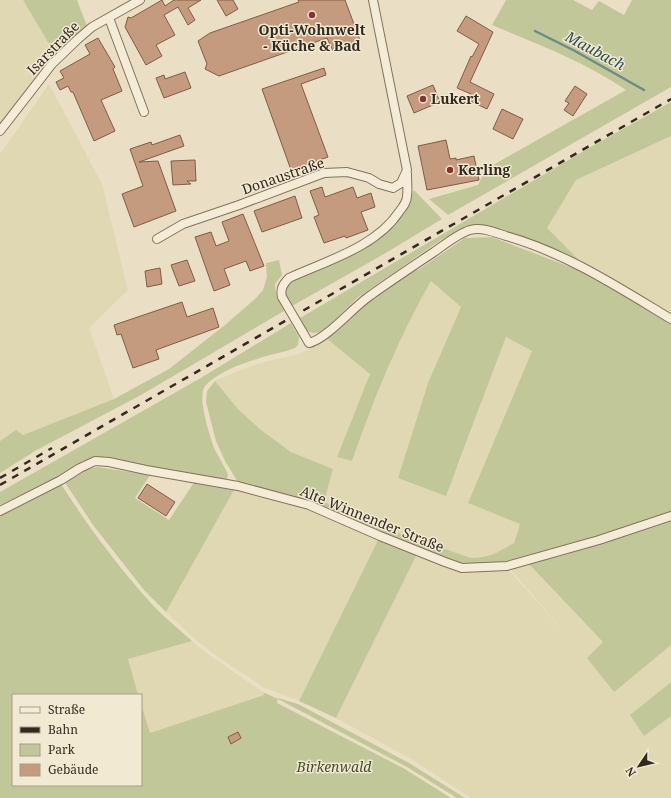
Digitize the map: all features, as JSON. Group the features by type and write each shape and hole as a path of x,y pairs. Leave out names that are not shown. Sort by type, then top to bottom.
{"street":[{"name":"Isarstraße","path":"0,131 58,58 78,39 92,27 140,0"},
{"path":"372,0 407,170 407,197 395,219 373,239 348,252 289,278 284,282 281,288 282,298 309,343 318,340 325,335 362,301 445,244 467,231 479,229 524,241 562,256 671,319"},
{"path":"109,18 144,112"},
{"name":"Donaustraße","path":"157,239 183,224 324,173 347,172 369,178 384,186 393,188 401,183 407,170"},
{"name":"Alte Winnender Straße","path":"0,511 61,480 85,465 95,461 109,462 238,486 309,505 386,539 462,568 507,566 599,540 671,516"}],"shaded area":[{"path":"0,0 23,0 55,54 0,129"},
{"path":"49,84 102,184 128,290 89,328 114,399 23,435 16,431 0,441 0,154"},
{"path":"671,136 671,314 584,265 547,228 576,180"},
{"path":"431,281 461,307 428,383 398,478 458,467 506,337 532,351 468,503 520,524 514,543 496,554 485,558 471,558 387,529 324,502 333,469 291,452 261,430 238,409 215,381 264,362 295,355 305,351 326,338 370,374 337,457 352,461 396,349 414,311"},
{"path":"235,488 309,505 380,536 299,701 265,688 218,657 196,640 166,612"},
{"path":"418,552 508,569 572,641 512,571 512,568 528,563 603,642 614,691 671,645 671,682 630,715 644,736 671,716 671,798 471,798 413,760 336,718"},
{"path":"192,641 202,650 263,692 264,695 150,734 142,707 142,694 138,694 127,659"}],"green space":[{"path":"23,0 77,0 87,26 55,54"},
{"path":"506,0 573,0 592,10 599,1 624,15 632,0 671,0 671,87 448,215 429,199 478,185 486,169 626,90 578,62 492,25"},
{"path":"671,102 671,136 576,180 547,228 584,265 484,226 470,225 441,240 357,298 323,332 313,333 307,331 300,318 589,148"},
{"path":"414,190 442,219 292,306 287,297 286,290 292,281 376,242 405,209"},
{"path":"492,237 586,273 671,323 671,512 631,527 531,557 493,563 463,565 419,549 309,502 239,484 225,461 216,441 206,402 207,391 215,381 238,409 261,430 291,452 333,469 324,502 387,529 471,558 493,554 514,543 520,524 468,503 532,351 506,337 446,496 398,478 428,383 461,307 431,281 408,324 387,369 352,461 337,457 370,374 326,338 363,306 415,268 418,270 465,238"},
{"path":"279,260 282,275 275,284 276,294 284,311 141,395 35,451 0,473 0,441 16,430 23,435 114,399 169,369 225,325 256,298 263,290 267,277 266,263"},
{"path":"291,323 299,337 298,345 295,348 244,363 220,374 204,388 202,400 205,418 214,448 227,472 228,476 226,480 223,481 95,456 56,479 0,505 0,492 199,379"},
{"path":"98,467 150,475 135,498 169,520 195,481 235,488 166,612 144,590 93,525 64,481 83,470"},
{"name":"Birkenwald","path":"61,484 81,515 125,573 159,612 192,641 128,659 138,694 12,694 12,786 142,786 142,707 150,733 264,695 263,692 278,699 277,703 403,768 451,798 0,798 0,515"},
{"path":"671,519 671,645 614,692 587,658 603,642 528,563 562,556"},
{"path":"380,536 418,552 336,718 299,701"},
{"path":"671,682 671,716 644,736 630,715"},
{"path":"278,699 298,704 409,763 465,798 457,798 407,767"}],"building":[{"path":"162,0 165,6 174,0 201,0 188,8 195,20 188,25 178,7 164,15 175,35 156,45 162,56 146,65 125,27 128,17 131,18"},
{"path":"217,0 233,0 238,9 226,16"},
{"path":"298,0 345,0 360,40 333,51 327,38 219,76 205,69 207,64 198,41 210,33 299,2"},
{"path":"466,16 493,32 470,82 494,94 487,109 468,100 471,94 457,88 471,56 472,57 479,44 457,31"},
{"path":"98,38 115,67 113,69 122,91 101,100 115,131 94,141 73,92 71,92 68,86 60,90 56,82 64,78 60,71 90,54 85,45"},
{"path":"324,68 326,75 301,84 328,157 291,170 262,89"},
{"path":"185,72 191,88 164,98 156,78 164,75 165,79"},
{"name":"Lukert","path":"433,85 440,102 414,113 407,96"},
{"path":"575,86 587,94 573,116 564,110 569,103 565,101"},
{"path":"502,109 523,119 513,139 493,129"},
{"path":"180,135 184,146 139,162 158,161 176,211 134,227 122,194 143,186 130,149 151,142 152,145"},
{"name":"Kerling","path":"446,140 450,159 456,158 456,160 474,156 479,180 427,190 418,146"},
{"path":"195,160 196,181 187,181 191,184 173,185 171,161"},
{"path":"322,187 325,197 353,187 357,198 371,193 375,207 361,212 368,230 346,238 345,236 324,243 314,217 319,215 310,191"},
{"path":"295,196 302,218 262,232 254,211"},
{"path":"243,214 264,266 250,271 246,261 224,269 230,285 214,291 195,237 211,232 216,246 229,241 222,222"},
{"path":"187,260 195,281 179,286 171,265"},
{"path":"160,268 162,284 147,287 145,271"},
{"path":"182,302 187,317 213,308 219,327 156,350 159,359 133,368 121,334 117,335 114,325"},
{"path":"147,484 175,502 166,516 138,498"},
{"path":"238,732 241,738 231,744 228,737"}],"waterway":[{"name":"Maubach","path":"535,31 575,51 644,90"}],"railway":[{"path":"0,485 671,99"},
{"path":"0,478 52,448"}],"place":[{"name":"Opti-Wohnwelt - Küche & Bad","path":"312,15"},
{"name":"Lukert","path":"423,99"},
{"name":"Kerling","path":"450,170"}]}
